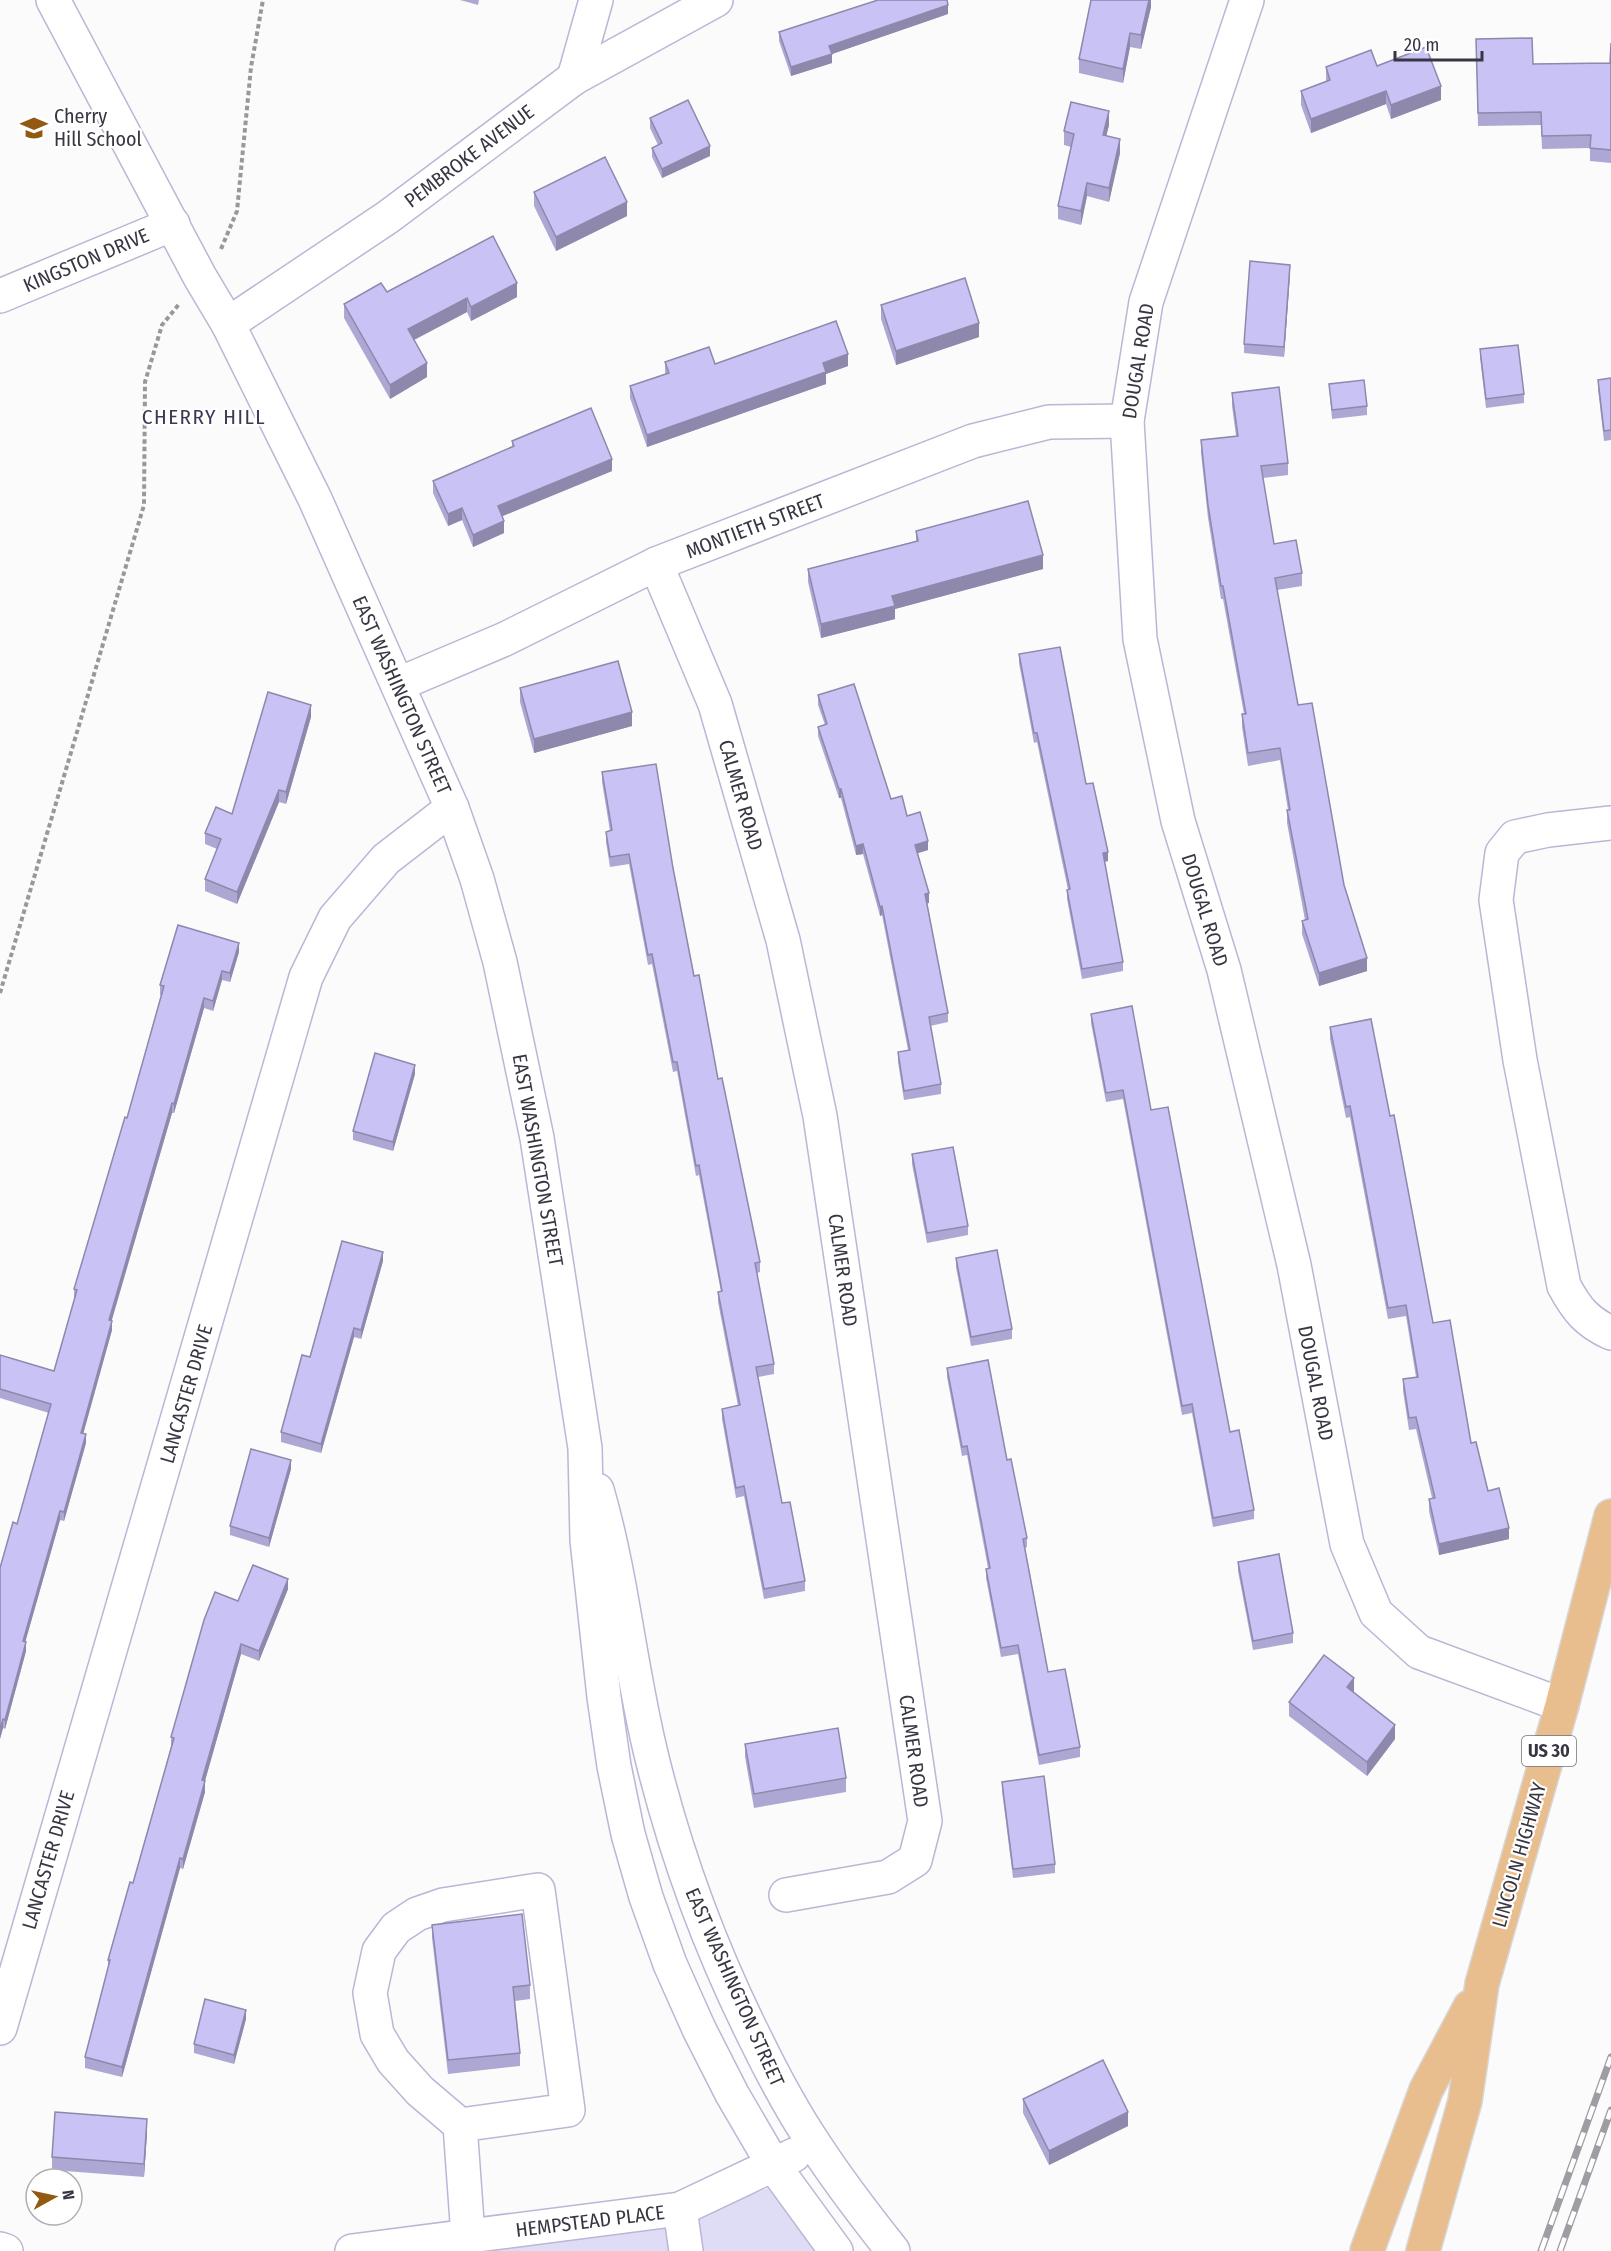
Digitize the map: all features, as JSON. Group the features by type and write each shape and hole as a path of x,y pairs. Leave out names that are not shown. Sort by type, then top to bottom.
{"main road":[{"name":"LINCOLN HIGHWAY","path":"1423,2251 1465,2101 1482,1984 1562,1705 1611,1516"},
{"name":"LINCOLN HIGHWAY","path":"1367,2251 1426,2090 1482,1984"}],"street":[{"name":"EAST WASHINGTON STREET","path":"52,0 200,277 228,324 315,499 399,684 452,808 477,879 521,1058 537,1138 585,1448 611,1537 652,1759 669,1824 713,1948 777,2083 814,2144 893,2251"},
{"path":"574,78 596,0"},
{"name":"PEMBROKE AVENUE","path":"228,324 388,217 574,78 716,0"},
{"name":"DOUGAL ROAD","path":"1246,0 1146,302 1128,421 1140,639 1178,821 1224,970 1294,1265 1347,1544 1376,1613 1419,1652 1562,1705"},
{"name":"KINGSTON DRIVE","path":"0,296 173,224"},
{"name":"MONTIETH STREET","path":"399,684 505,639 656,564 973,441 1049,422 1128,421"},
{"name":"CALMER ROAD","path":"656,564 714,704 783,940 820,1116 925,1821 915,1860 888,1877 786,1895"},
{"name":"LANCASTER DRIVE","path":"0,2028 306,977 335,918 386,859 452,808"},
{"path":"1611,823 1548,830 1515,837 1502,853 1496,900 1520,1060 1564,1286 1576,1308 1596,1326 1611,1333"},
{"name":"EAST WASHINGTON STREET","path":"585,1448 587,1540 603,1686 614,1766 628,1834 646,1897 670,1964 699,2029 732,2094 774,2166 836,2251"},
{"path":"460,2125 568,2110 538,1890 443,1905 417,1914 396,1928 379,1951 370,1993 377,2034 393,2061 420,2091 460,2125 468,2236"},
{"name":"HEMPSTEAD PLACE","path":"352,2251 680,2209 774,2166 814,2144"},
{"path":"680,2209 686,2251"},
{"path":"0,2249 6,2251"}],"path":[{"path":"223,245 237,211 251,66 263,0"},
{"path":"0,993 144,505 145,382 162,325 181,301"}],"shaded area":[{"path":"768,2188 825,2251 450,2251 691,2220"}],"building":[{"path":"878,0 947,0 948,5 829,46 832,54 791,67 779,32"},
{"path":"1091,0 1149,0 1141,35 1130,33 1123,69 1079,59"},
{"path":"1532,38 1533,64 1610,63 1611,43 1611,150 1590,148 1591,135 1542,136 1541,112 1478,113 1476,39"},
{"path":"1426,47 1441,86 1391,105 1386,91 1311,119 1301,91 1330,80 1326,67 1371,50 1377,66"},
{"path":"688,100 710,146 662,169 652,148 662,143 650,118"},
{"path":"1071,102 1109,111 1103,135 1120,139 1109,188 1087,183 1081,211 1058,206 1074,134 1064,131"},
{"path":"605,157 627,202 556,237 534,192"},
{"path":"493,236 517,283 471,307 467,298 408,329 427,363 390,385 344,304 381,283 387,292"},
{"path":"1250,261 1290,265 1284,347 1244,344"},
{"path":"965,278 979,323 896,351 881,305"},
{"path":"836,321 848,354 823,363 826,372 647,435 630,386 669,373 665,362 709,347 715,364"},
{"path":"1518,345 1524,394 1486,399 1480,349"},
{"path":"1611,378 1611,430 1604,431 1598,380"},
{"path":"1364,380 1367,406 1332,410 1329,384"},
{"path":"1279,387 1288,463 1261,466 1274,544 1296,540 1302,573 1275,578 1298,705 1312,703 1344,885 1367,958 1319,973 1302,921 1308,919 1287,810 1290,810 1280,748 1248,753 1242,714 1246,714 1223,586 1221,586 1208,505 1201,440 1238,436 1232,393"},
{"path":"591,408 612,459 498,506 504,521 473,535 462,508 448,514 433,481 514,446 512,441"},
{"path":"1028,501 1043,555 892,596 895,606 821,624 808,569 918,541 916,531"},
{"path":"1060,647 1086,784 1093,783 1108,852 1103,853 1123,962 1082,969 1067,890 1070,889 1037,733 1034,733 1019,654"},
{"path":"618,661 632,712 534,739 520,688"},
{"path":"854,684 891,799 902,796 907,816 920,812 928,841 915,845 929,893 925,894 948,1013 929,1017 941,1084 904,1091 898,1052 910,1050 882,906 880,907 863,844 856,846 841,789 839,789 818,727 827,724 818,695"},
{"path":"268,692 311,705 286,792 279,790 237,892 205,879 221,839 205,833 216,807 232,814"},
{"path":"656,764 694,976 699,975 718,1079 722,1078 760,1262 755,1263 774,1364 756,1367 782,1503 790,1502 805,1581 764,1589 744,1486 736,1488 722,1409 740,1405 718,1292 722,1291 699,1165 696,1166 677,1062 673,1062 652,954 648,955 629,854 610,857 606,832 612,830 602,772"},
{"path":"178,925 239,943 230,973 222,971 213,1001 204,998 174,1104 172,1103 109,1320 112,1321 81,1433 86,1434 64,1512 60,1511 23,1641 26,1642 5,1720 3,1719 0,1730 0,1568 13,1522 17,1524 51,1404 0,1389 0,1355 54,1371 77,1290 74,1289 125,1117 127,1118 164,986 160,985"},
{"path":"1132,1006 1151,1110 1168,1107 1230,1432 1239,1430 1254,1510 1213,1518 1192,1404 1182,1406 1123,1090 1106,1093 1091,1014"},
{"path":"1371,1019 1390,1116 1394,1115 1433,1323 1450,1320 1471,1443 1476,1442 1488,1491 1499,1488 1509,1528 1439,1544 1429,1499 1435,1498 1416,1417 1409,1418 1403,1379 1418,1377 1406,1305 1388,1308 1350,1106 1346,1107 1330,1027"},
{"path":"375,1053 415,1065 393,1142 353,1131"},
{"path":"953,1147 968,1226 927,1233 912,1154"},
{"path":"342,1241 383,1252 361,1330 354,1328 321,1444 281,1432 302,1355 310,1357"},
{"path":"997,1250 1012,1329 971,1337 956,1258"},
{"path":"988,1360 1007,1460 1011,1459 1027,1538 1023,1539 1048,1672 1065,1669 1080,1747 1039,1755 1018,1645 1001,1648 986,1569 990,1568 967,1446 962,1447 947,1368"},
{"path":"251,1449 291,1460 269,1538 230,1526"},
{"path":"1279,1554 1293,1633 1253,1641 1238,1562"},
{"path":"253,1565 288,1579 259,1651 241,1644 202,1780 205,1781 183,1859 180,1858 122,2067 85,2057 110,1960 108,1960 130,1882 133,1883 174,1738 171,1737 204,1620 215,1592 238,1601"},
{"path":"1324,1655 1354,1678 1347,1687 1395,1725 1367,1762 1289,1702"},
{"path":"838,1728 846,1778 754,1794 745,1744"},
{"path":"1044,1776 1055,1864 1013,1869 1002,1782"},
{"path":"522,1914 530,1985 513,1987 520,2053 448,2060 432,1925"},
{"path":"205,1999 246,2010 234,2055 194,2044"},
{"path":"1103,2060 1128,2112 1049,2151 1023,2099"},
{"path":"55,2112 147,2119 144,2164 52,2157"}],"railway":[{"path":"1541,2251 1611,2057"},
{"path":"1560,2251 1611,2110"}],"place":[{"name":"Cherry Hill School","path":"34,128"}],"district":[{"name":"CHERRY HILL","path":"204,417"}]}
